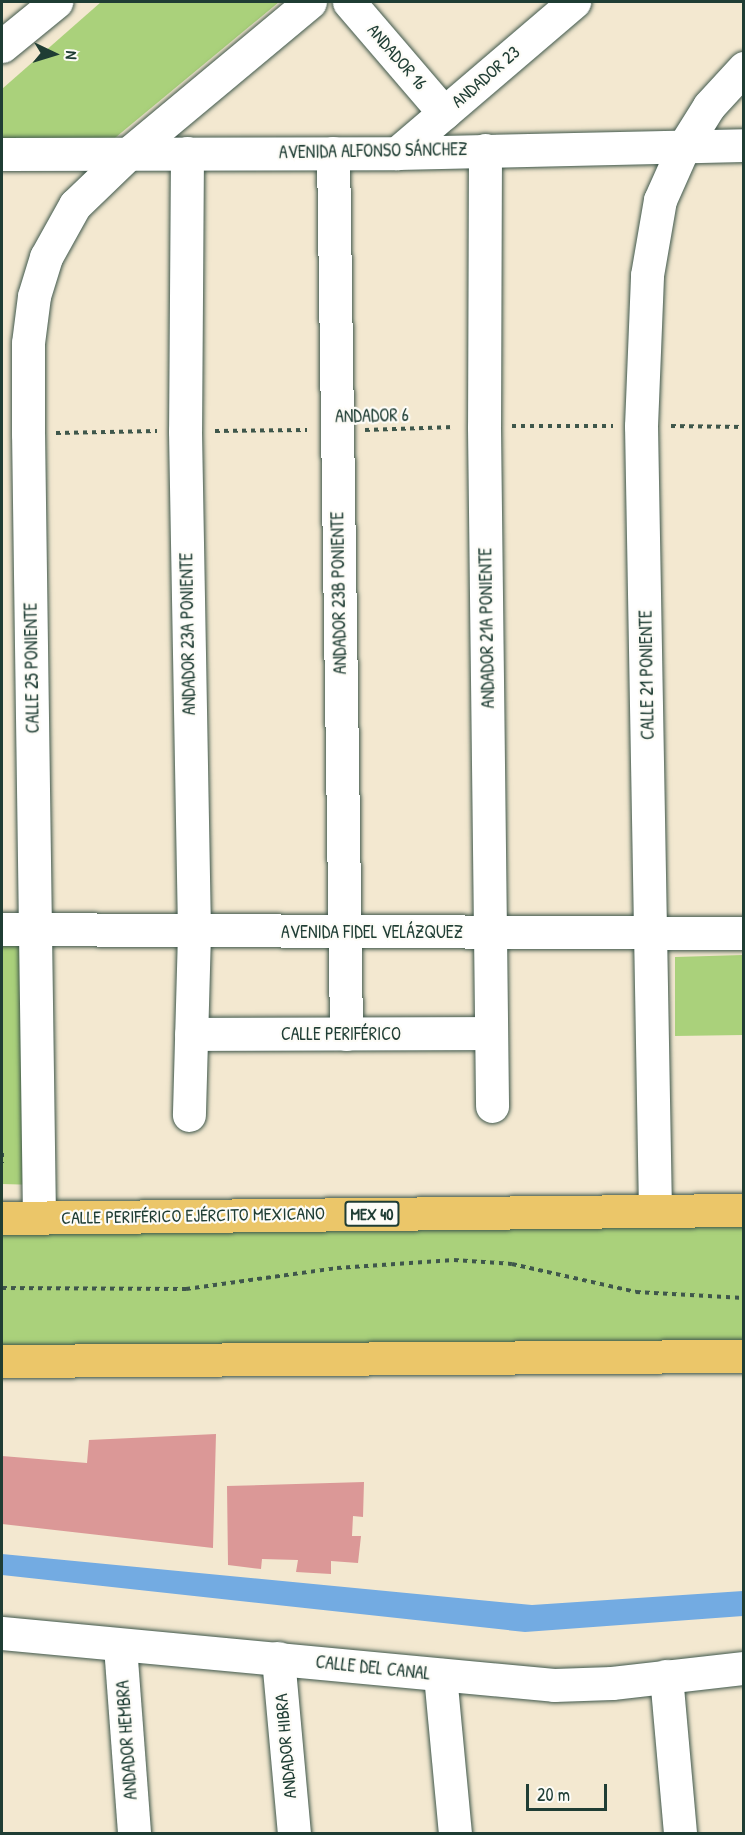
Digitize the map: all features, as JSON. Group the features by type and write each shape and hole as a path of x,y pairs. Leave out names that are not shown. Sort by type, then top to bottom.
{"highway":[{"name":"CALLE PERIFÉRICO EJÉRCITO MEXICANO","path":"2,1218 744,1210"},
{"path":"2,1360 744,1356"}],"street":[{"name":"CALLE 25 PONIENTE","path":"39,1218 28,434 28,343 34,296 46,257 75,205 130,152 310,2"},
{"name":"ANDADOR 16","path":"349,2 444,113"},
{"name":"ANDADOR 23","path":"397,153 574,2"},
{"path":"2,46 52,3"},
{"name":"CALLE 21 PONIENTE","path":"655,1211 653,936 642,426 648,275 660,200 684,146 709,106 744,68"},
{"name":"AVENIDA ALFONSO SÁNCHEZ","path":"2,154 397,153 744,145"},
{"name":"ANDADOR 21A PONIENTE","path":"485,150 484,427 492,1106"},
{"name":"ANDADOR 23A PONIENTE","path":"188,153 185,431 194,933 189,1115"},
{"name":"ANDADOR 23B PONIENTE","path":"333,153 346,1034"},
{"name":"AVENIDA FIDEL VELÁZQUEZ","path":"2,929 194,933 344,930 653,936 744,933"},
{"name":"CALLE PERIFÉRICO","path":"191,1034 491,1033"},
{"name":"CALLE DEL CANAL","path":"2,1633 554,1686 744,1668"},
{"name":"ANDADOR HEMBRA","path":"120,1646 134,1833"},
{"name":"ANDADOR HIBRA","path":"278,1658 294,1833"},
{"path":"440,1675 455,1833"},
{"path":"666,1676 680,1833"}],"path":[{"name":"ANDADOR 6","path":"28,434 484,427 744,427"},
{"path":"2,1153 2,1163"},
{"path":"2,1288 186,1289 337,1268 454,1260 512,1264 636,1292 744,1298"}],"green space":[{"path":"101,2 279,2 104,147 2,149 2,89"},
{"path":"33,930 38,1185 2,1184 2,931"},
{"path":"743,955 743,1035 675,1036 675,957"},
{"path":"743,1212 743,1349 2,1354 2,1222"}],"water":[{"path":"2,1554 532,1605 743,1591 743,1616 525,1632 2,1575"}],"building":[{"path":"216,1434 213,1548 2,1524 2,1456 87,1463 89,1440"},
{"path":"364,1482 363,1517 353,1516 352,1536 361,1536 358,1563 331,1561 331,1574 296,1572 298,1560 262,1559 261,1569 228,1565 227,1486"}]}
